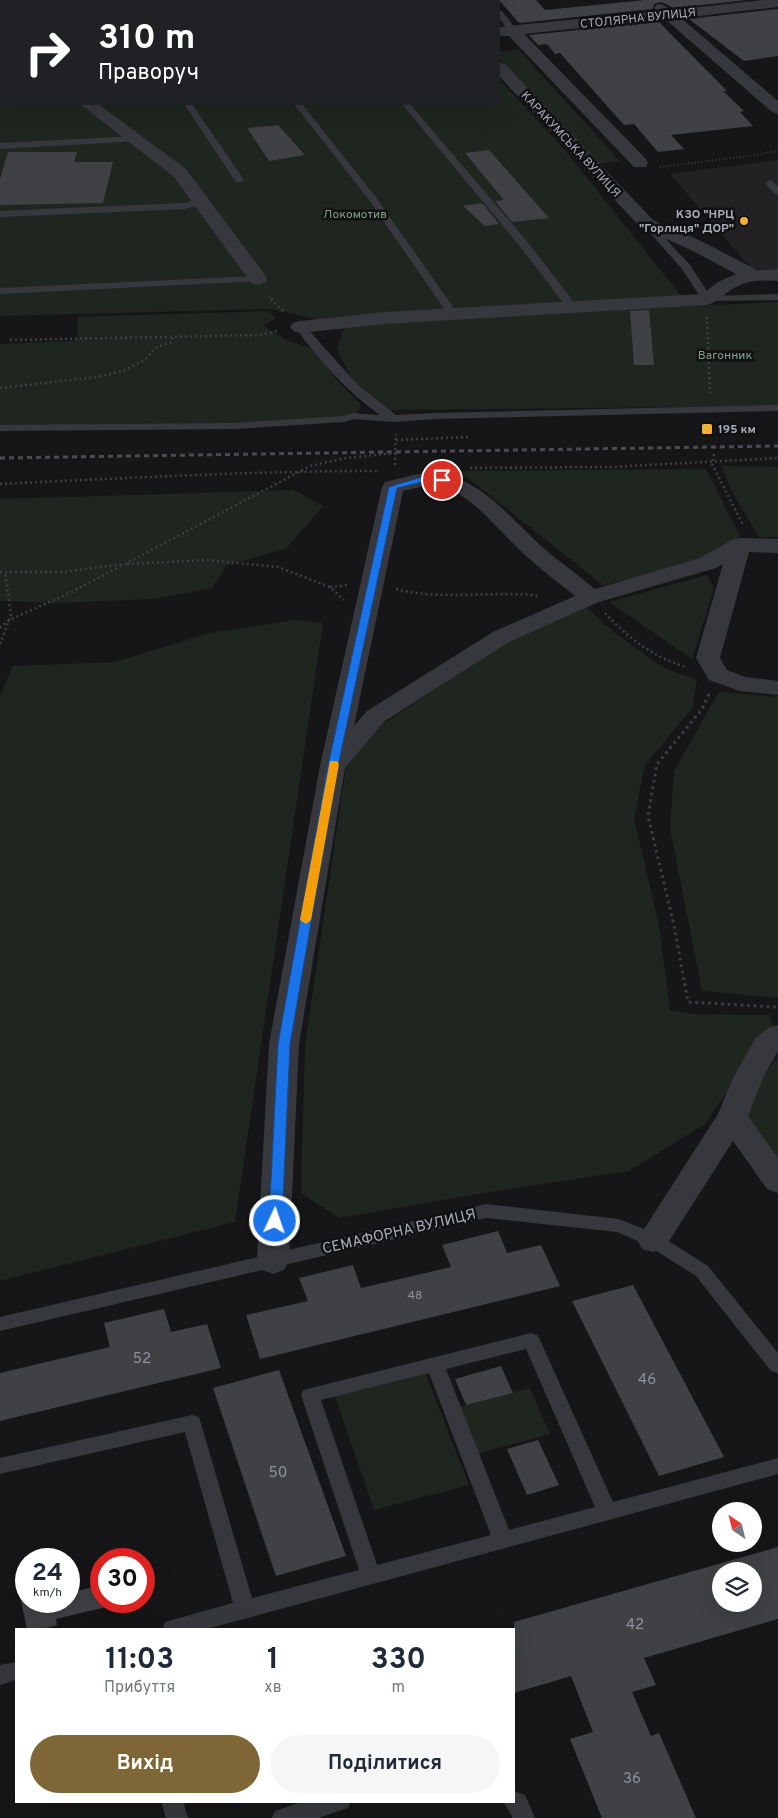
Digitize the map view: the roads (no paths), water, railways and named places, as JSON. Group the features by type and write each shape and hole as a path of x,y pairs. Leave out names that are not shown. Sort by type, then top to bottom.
{"street":[{"path":"652,0 778,109"},
{"name":"СТОЛЯРНА ВУЛИЦЯ","path":"506,31 778,3"},
{"path":"506,31 640,163"},
{"name":"КАРАКУМСЬКА ВУЛИЦЯ","path":"500,68 647,224 695,245 751,274"},
{"path":"89,105 180,173 258,279"},
{"path":"300,327 385,318 707,299 734,280 751,274 778,275"},
{"path":"273,1261 284,1044 333,766 394,479 442,480 462,487 504,520 527,545 591,597"},
{"path":"333,766 376,716 501,637 591,597 708,563 740,545 778,546"},
{"path":"740,545 708,658 718,676 740,684 778,688"},
{"path":"653,1240 732,1117 748,1078 765,1046 778,1036"},
{"path":"732,1117 778,1181"}],"lane":[{"path":"500,16 506,31"},
{"path":"189,105 238,180"},
{"path":"299,105 372,198 453,314"},
{"path":"407,105 526,247 572,307"},
{"path":"0,146 137,139"},
{"path":"770,183 778,192"},
{"path":"0,214 185,206 202,201"},
{"path":"647,224 686,267 707,299 778,296"},
{"path":"0,291 258,279"},
{"path":"300,327 345,379 373,407 393,419"},
{"path":"0,428 235,426 344,419 352,416 393,419 435,416 778,408"},
{"name":"СЕМАФОРНА ВУЛИЦЯ","path":"0,1324 486,1211 619,1226 653,1240 702,1271 778,1366"},
{"path":"371,1576 310,1395 531,1340 607,1510"},
{"path":"435,1364 504,1540"},
{"path":"0,1466 192,1423 246,1608"},
{"path":"176,1628 504,1540 607,1510 778,1466"},
{"path":"0,1675 15,1671"},
{"path":"515,1801 524,1818"},
{"path":"173,1803 177,1818"},
{"path":"283,1818 333,1803"}],"railway":[{"path":"0,458 778,446"}],"place":[{"name":"КЗО \"НРЦ \"Горлиця\" ДОР\"","path":"744,221"},
{"name":"195 км","path":"707,429"}],"park label":[{"name":"Локомотив","path":"355,214"},
{"name":"Вагонник","path":"725,355"}]}
